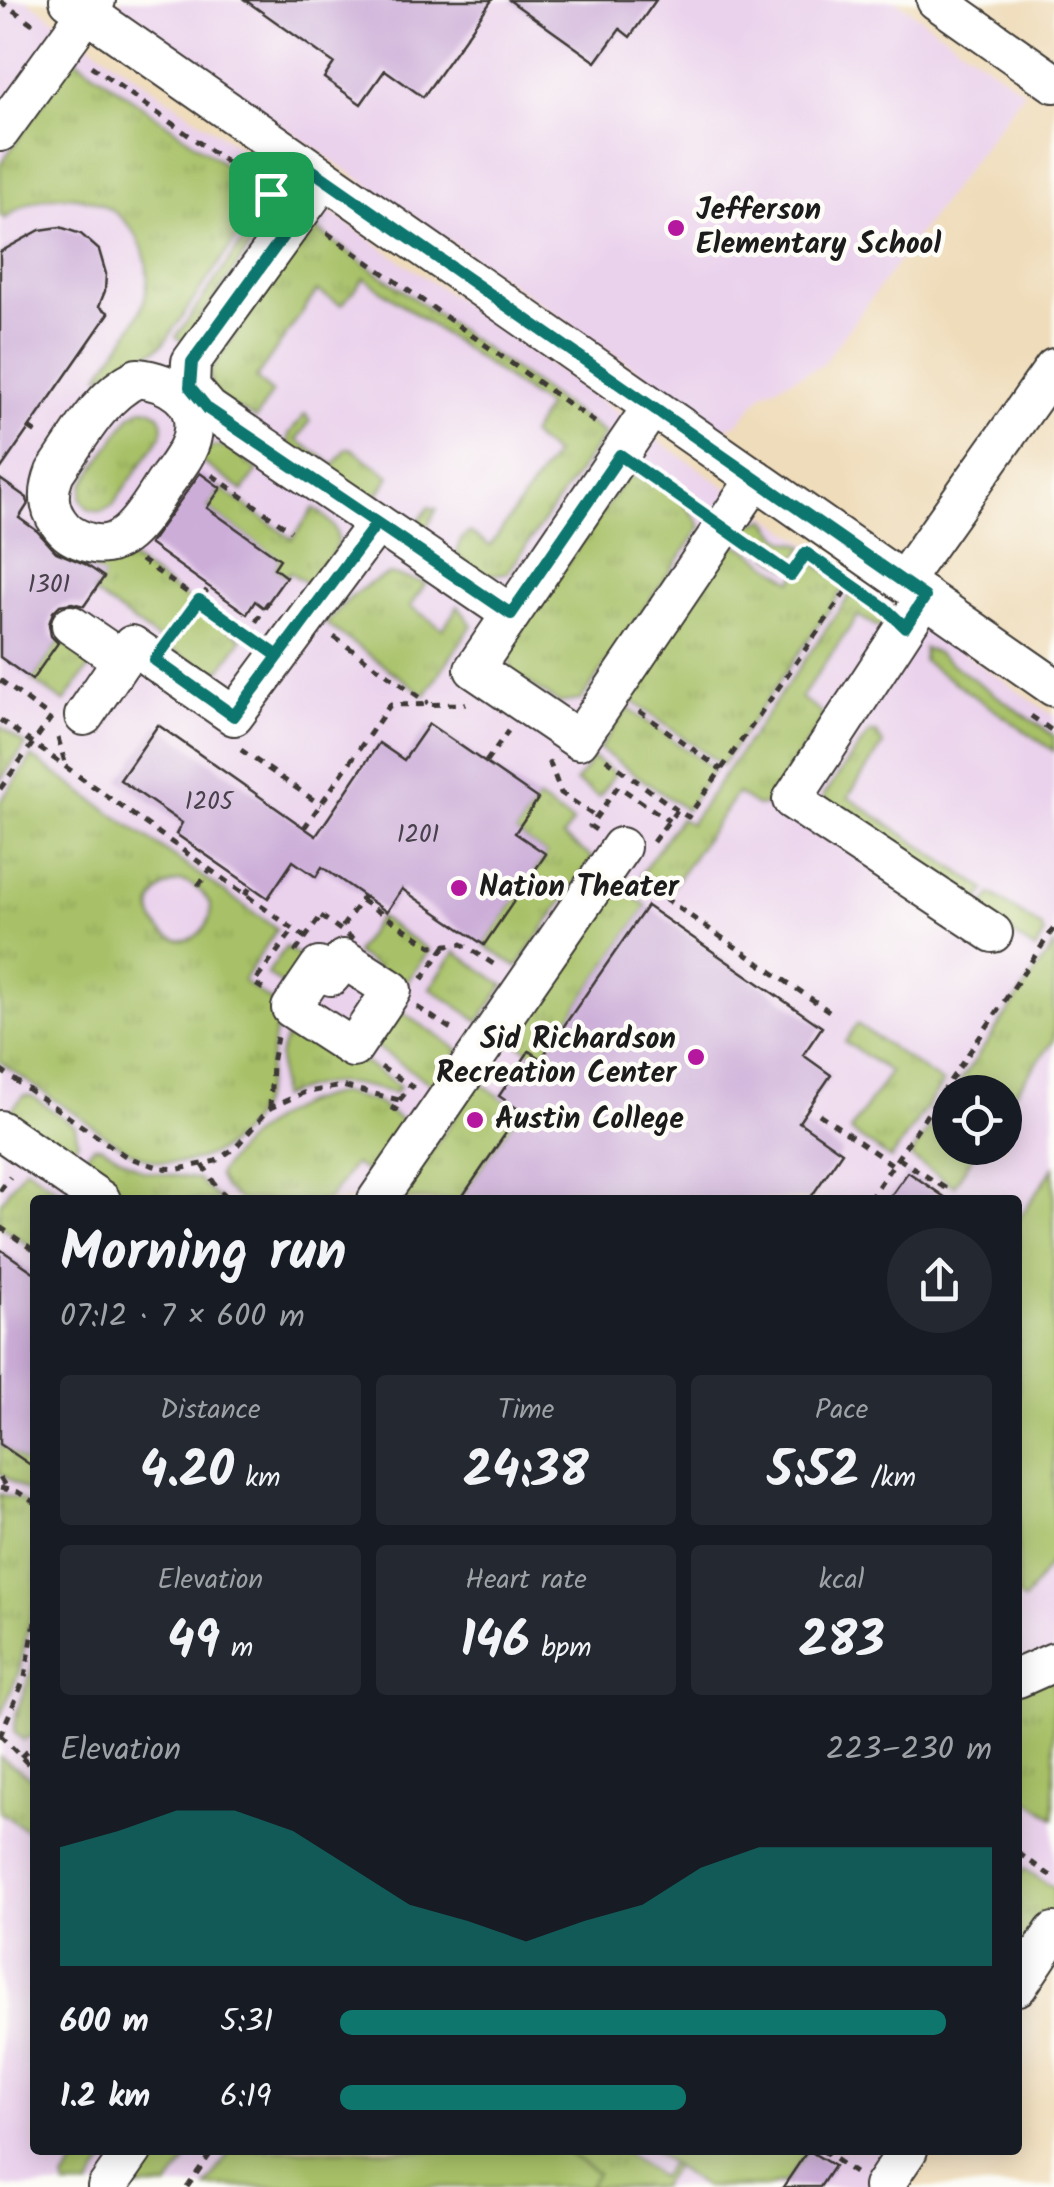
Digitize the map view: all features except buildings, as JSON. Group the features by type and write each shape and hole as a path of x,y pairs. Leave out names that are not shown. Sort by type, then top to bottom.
{"street":[{"path":"936,0 1054,83"},
{"path":"0,132 63,46 84,4 310,169 1054,687"},
{"path":"156,380 179,372 192,362 285,204 310,169"},
{"path":"192,362 190,387 208,409 511,614"},
{"path":"993,933 792,800 914,589 1054,368"},
{"path":"137,378 156,380 174,387 186,402 193,418 188,446 138,524 124,537 110,544 91,544 70,536 50,503 55,472 120,386 137,378"},
{"path":"652,407 615,444 474,669 579,740 756,480"},
{"path":"188,446 216,434 259,443"},
{"path":"71,625 234,716 377,523"},
{"path":"68,717 139,660"},
{"path":"380,1195 525,986 627,852"},
{"path":"344,958 400,995 353,1048 291,1008 319,967 332,976 344,958"},
{"path":"0,1130 94,1195"},
{"path":"1022,1676 1054,1662"},
{"path":"1022,1980 1054,1932"},
{"path":"107,2187 129,2155"},
{"path":"874,2184 903,2155"}],"path":[{"path":"0,1 285,204 791,575 806,553 818,561"},
{"path":"285,204 310,169"},
{"path":"188,446 291,531"},
{"path":"141,560 278,656"},
{"path":"840,576 862,592"},
{"path":"594,750 688,817 851,584"},
{"path":"139,660 207,590"},
{"path":"247,635 272,595"},
{"path":"306,618 430,704"},
{"path":"0,680 68,717"},
{"path":"304,828 390,705 469,704"},
{"path":"630,705 722,770"},
{"path":"1024,711 1054,732"},
{"path":"0,789 32,744 68,717"},
{"path":"67,768 68,717"},
{"path":"0,720 306,938"},
{"path":"486,762 502,740"},
{"path":"677,810 627,852 829,1011"},
{"path":"182,850 188,842"},
{"path":"198,886 210,870"},
{"path":"245,895 251,886"},
{"path":"340,930 362,898 431,946 462,944 525,986"},
{"path":"872,1195 1054,928"},
{"path":"446,945 400,995 481,1050"},
{"path":"270,1108 277,1038 291,1008"},
{"path":"0,1070 126,1157 161,1168 203,1166 216,1161 236,1146 270,1108 323,1088 342,1086 399,1100"},
{"path":"820,1114 893,1165"},
{"path":"898,1158 946,1188 941,1195"},
{"path":"203,1166 225,1195"},
{"path":"0,1180 9,1178"},
{"path":"0,1228 30,1248"},
{"path":"0,1478 4,1489 30,1500"},
{"path":"30,1650 25,1677 0,1735 30,1767"},
{"path":"20,1756 30,1747"},
{"path":"1022,1856 1054,1878"},
{"path":"187,2187 209,2155"},
{"path":"830,2155 874,2184"}],"shaded area":[{"name":"Austin College","path":"0,0 27,0 1054,716 1054,1903 1022,1952 1022,1195 30,1195 30,2155 888,2155 867,2187 0,2187"},
{"name":"Jefferson Elementary School","path":"121,0 895,0 1024,91 822,365 764,392 739,422 724,430 114,10"}],"green space":[{"path":"74,58 267,194 164,343 102,376 99,375 129,333 145,298 145,259 136,235 121,217 101,204 78,197 53,197 28,204 5,219 0,215 0,165"},
{"path":"273,198 278,202 276,210 184,342 176,337"},
{"path":"312,226 605,434 508,572 480,572 457,556 458,548 470,532 490,546 554,455 530,435 547,407 364,278 342,305 317,291 256,378 272,393 256,419 224,401 213,388 210,371 301,236"},
{"path":"143,408 160,416 161,436 113,505 101,512 88,509 81,498 83,485 131,415"},
{"path":"305,414 310,421 297,440 334,465 351,448 390,476 377,496 416,525 429,507 437,509 427,527 417,531 288,444 289,434"},
{"path":"214,446 226,447 258,470 243,491 195,457"},
{"path":"627,476 649,480 670,492 701,527 581,700 559,703 511,671 509,647"},
{"path":"221,488 292,539 314,508 327,519 334,528 337,545 309,585 274,568 279,559 207,508"},
{"path":"766,519 782,538 805,547 789,569 742,531 746,525"},
{"path":"733,543 792,581 809,559 846,585 722,765 628,698"},
{"path":"125,555 192,602 163,643 93,593 103,577 78,559 97,561"},
{"path":"390,574 426,583 410,606 443,629 458,606 472,625 425,695 326,624 354,594"},
{"path":"853,591 883,611 887,622 878,627 858,616 801,698 822,713 822,721 765,805 757,806 737,793 668,893 641,874 680,818 690,824"},
{"path":"198,607 242,639 220,670 210,674 169,648"},
{"path":"63,636 96,658 64,702 32,680"},
{"path":"924,648 1054,736 1054,751 923,661"},
{"path":"628,708 714,769 686,810 599,749"},
{"path":"0,726 26,745 0,781"},
{"path":"869,733 877,733 883,745 848,797 986,890 974,908 824,801 824,795"},
{"path":"32,757 277,929 243,981 283,1010 265,1089 245,1129 218,1151 186,1162 169,1163 135,1154 0,1062 0,802","holes":["182,881 203,893 211,913 204,928 192,938 179,940 166,935 157,925 152,913 153,900 163,889"]},
{"path":"593,758 615,773 599,797 576,782"},
{"path":"538,799 573,822 563,837 593,858 517,967 484,945 546,854 515,833"},
{"path":"616,884 647,906 541,1059 510,1038"},
{"path":"992,894 1042,928 1044,936 1035,950 980,912"},
{"path":"379,917 429,950 404,986 355,953"},
{"path":"1054,945 1054,1040 1022,1083 1022,1075 965,1075"},
{"path":"286,947 311,964 292,991 267,974"},
{"path":"455,952 504,985 479,1021 430,988"},
{"path":"392,1005 459,1050 434,1086 367,1041"},
{"path":"294,1016 400,1086 395,1093 349,1084 325,1084 280,1097 279,1056"},
{"path":"857,1024 932,1075 932,1099 891,1159 850,1131 890,1072 845,1042"},
{"path":"479,1082 521,1111 463,1195 400,1195"},
{"path":"342,1093 376,1102 408,1125 373,1176 354,1164 332,1195 233,1195 225,1189 218,1175 242,1145 271,1120 323,1097"},
{"path":"24,1095 32,1096 75,1126 78,1141 69,1155 8,1114"},
{"path":"932,1124 932,1165 967,1165 954,1186 910,1157"},
{"path":"94,1146 101,1146 144,1171 197,1179 215,1195 127,1195 79,1162"},
{"path":"25,1167 66,1195 30,1195 30,1246 0,1225 0,1203"},
{"path":"1054,1167 1054,1557 1024,1601 1022,1600 1022,1214"},
{"path":"0,1444 30,1465 30,1494 0,1473"},
{"path":"0,1494 30,1507 30,1620 19,1672 0,1717"},
{"path":"1054,1676 1054,1818 1022,1796 1022,1689"},
{"path":"30,1677 30,1736 23,1740 14,1732 19,1704"},
{"path":"0,1757 30,1777 30,1833 0,1812"},
{"path":"1024,1869 1054,1888 1054,1919 1022,1971"},
{"path":"81,2155 109,2156 89,2187 65,2187 64,2180"},
{"path":"167,2155 190,2155 168,2187 135,2187 151,2164"},
{"path":"228,2155 571,2155 597,2173 588,2187 206,2187"},
{"path":"571,2155 628,2155 660,2177 670,2163 675,2166 660,2187 588,2187 597,2173"},
{"path":"659,2155 805,2155 786,2182 766,2187 704,2187"}],"place":[{"name":"Jefferson Elementary School","path":"676,228"},
{"name":"Nation Theater","path":"459,888"},
{"name":"Sid Richardson Recreation Center","path":"696,1057"},
{"name":"Austin College","path":"475,1120"}],"route":[{"path":"271,194 296,159 925,597 905,627 885,608 806,553 791,575 620,455 511,614 377,523 234,716 155,660 199,600 278,656 377,523 208,409 190,387 192,362 299,214 271,194"}]}
